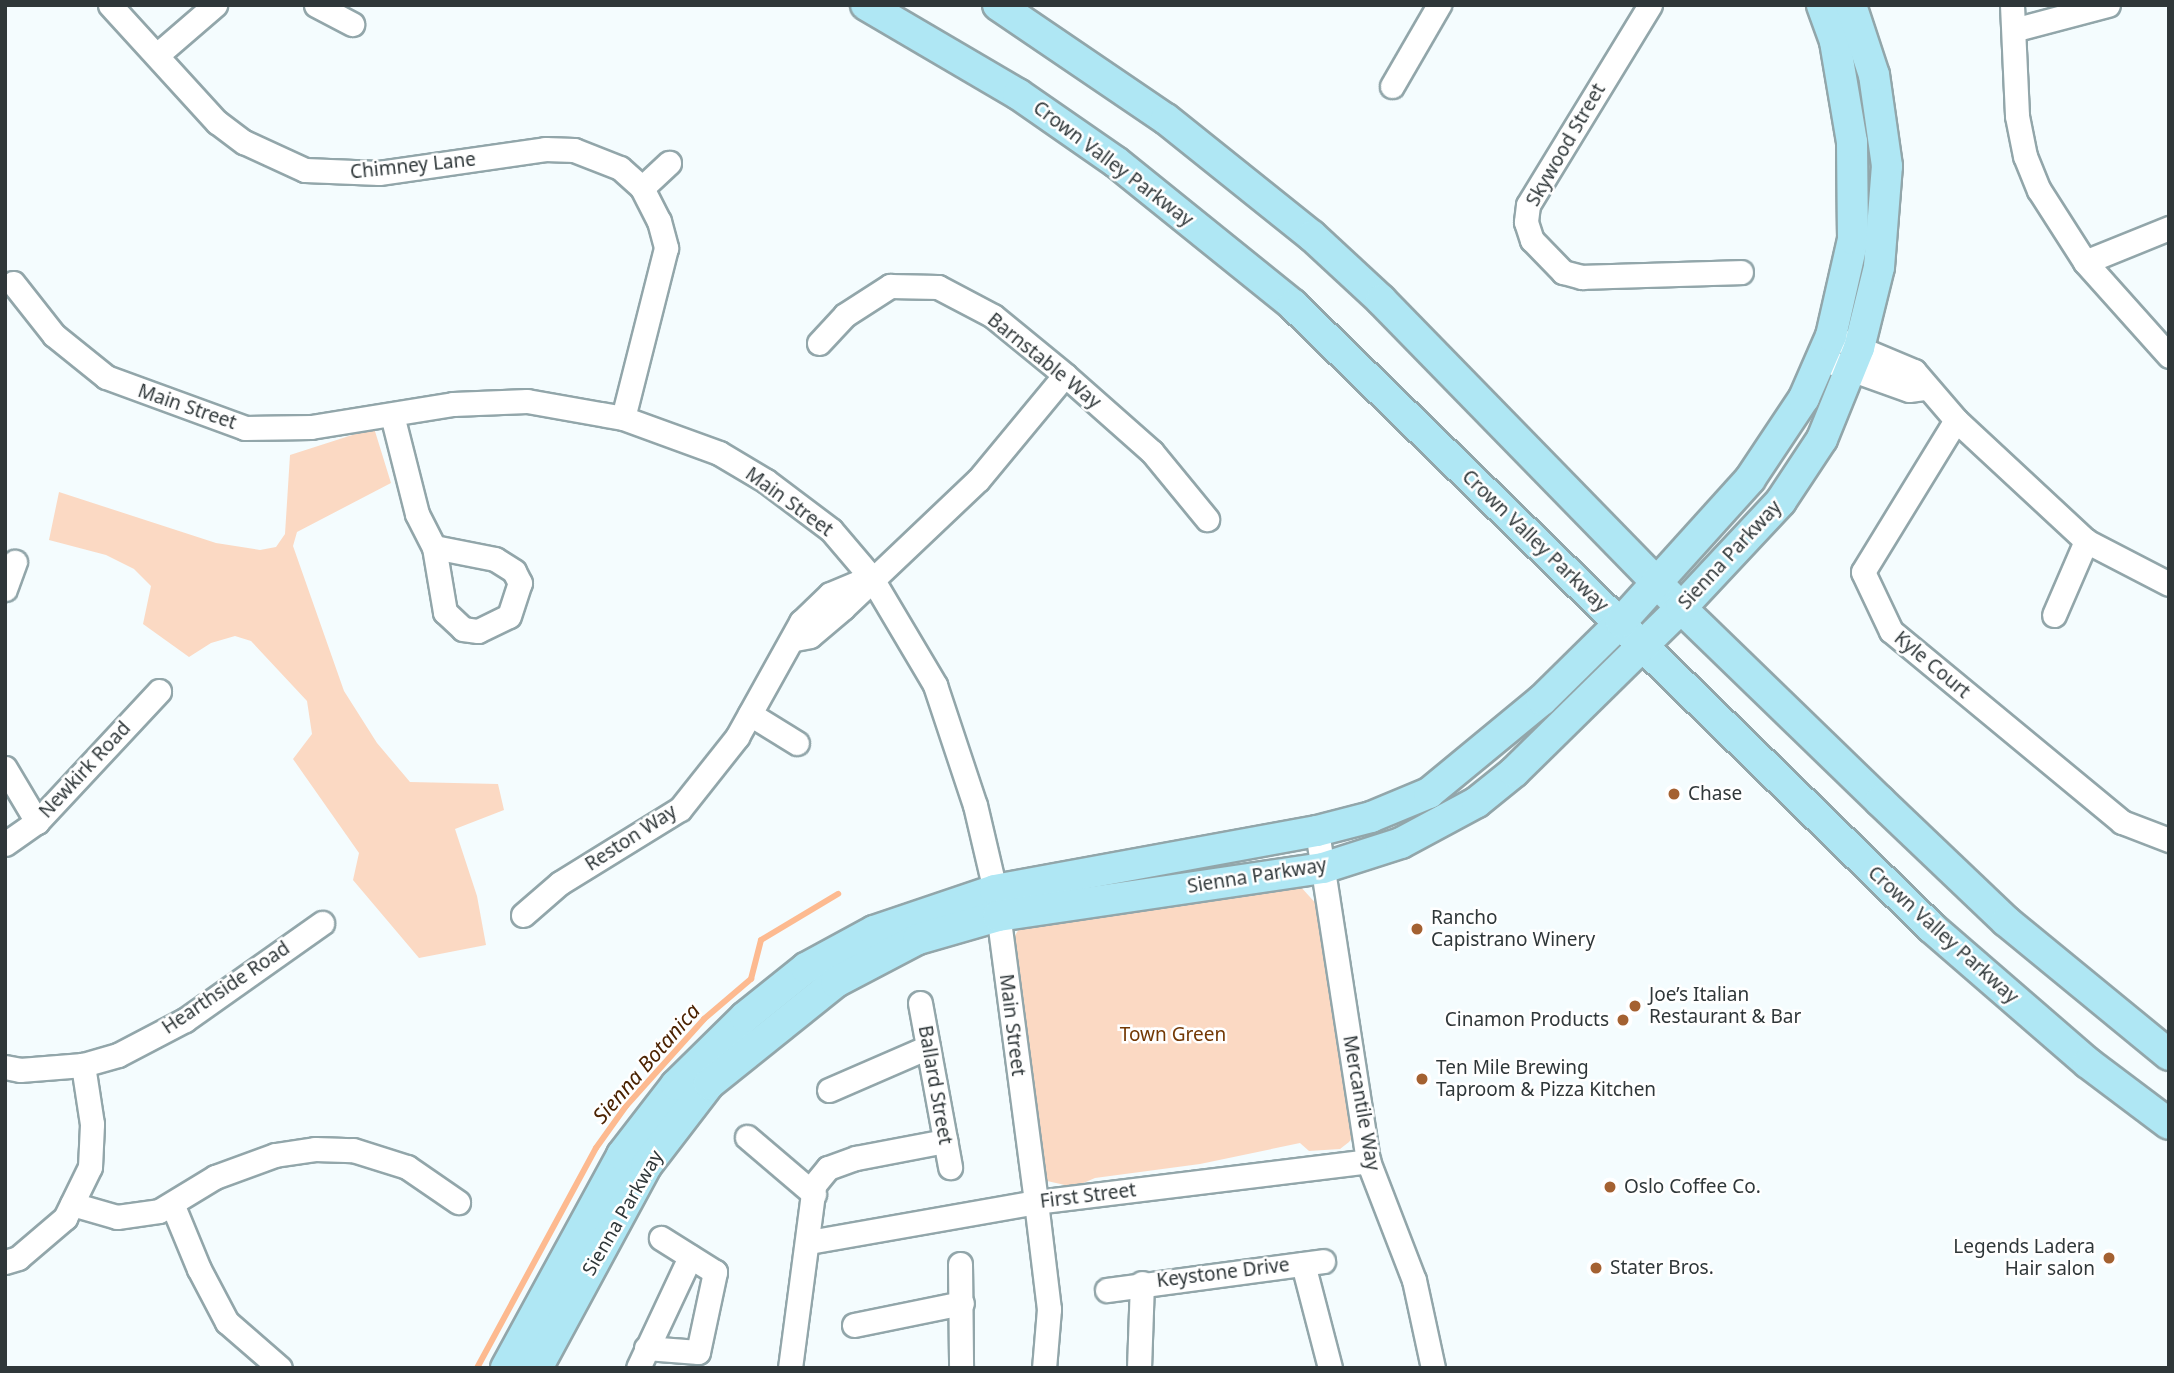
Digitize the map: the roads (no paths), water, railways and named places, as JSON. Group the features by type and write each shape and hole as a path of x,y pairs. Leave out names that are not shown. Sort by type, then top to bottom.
{"main road":[{"name":"Crown Valley Parkway","path":"866,5 1018,94 1192,222 1293,305 1621,622 1931,928 2088,1063 2169,1124"},
{"path":"998,5 1166,119 1312,236 1391,309 1681,608 2006,921 2169,1055"},
{"name":"Sienna Parkway","path":"506,1368 622,1155 676,1085 745,1017 806,968 874,931 1317,831 1371,817 1429,793 1542,700 1621,622 1750,480 1804,398 1826,347 1853,239 1852,142 1832,6"},
{"name":"Sienna Parkway","path":"537,1368 646,1166 709,1084 836,982 918,939 996,903 1322,867 1401,843 1477,802 1514,772 1681,608 1782,501 1822,439 1855,359 1879,267 1888,166 1874,75 1832,6"},
{"path":"2083,986 2169,1040"}],"street":[{"name":"Chimney Lane","path":"110,5 200,104 244,142 305,170 379,173 565,150 599,157 642,188 659,221 666,248 623,418"},
{"path":"157,55 215,5"},
{"path":"316,5 352,24"},
{"path":"1392,86 1439,5"},
{"name":"Skywood Street","path":"1650,5 1528,205 1526,222 1532,240 1563,272 1582,277 1741,272"},
{"path":"2012,5 2017,29 2017,116 2025,156 2046,202 2085,262 2169,356"},
{"path":"2017,29 2108,5"},
{"path":"642,188 669,163"},
{"path":"2085,262 2169,228"},
{"name":"Main Street","path":"13,283 54,335 106,377 173,405 245,428 311,427 453,404 527,401 623,418 719,453 766,481 831,530 871,577 934,685 975,805 996,903 1036,1202 1049,1309 1044,1368"},
{"name":"Barnstable Way","path":"819,343 845,315 890,286 938,288 993,316 1065,375 1152,452 1207,519"},
{"path":"1826,347 1855,359 1909,390 1926,388 1956,420 2086,541 2169,584"},
{"name":"Reston Way","path":"523,915 561,883 680,808 712,773 795,639 801,622 830,594 871,577 978,480 1065,375"},
{"path":"392,415 417,514 435,547"},
{"name":"Kyle Court","path":"1956,420 1863,572 1891,631 2122,822 2169,841"},
{"path":"2054,615 2086,541"},
{"path":"5,589 15,562"},
{"name":"Newkirk Road","path":"5,844 37,822 159,691"},
{"path":"750,714 797,743"},
{"path":"5,768 37,822"},
{"name":"Mercantile Way","path":"1317,831 1368,1161 1414,1280 1433,1368"},
{"name":"Hearthside Road","path":"5,1067 20,1070 83,1065 118,1055 185,1020 322,923"},
{"name":"Ballard Street","path":"920,1003 950,1167"},
{"path":"829,1090 928,1048"},
{"path":"5,1262 18,1258 65,1218 90,1167 92,1124 83,1065"},
{"path":"747,1137 814,1194"},
{"path":"790,1368 809,1242 814,1185 828,1168 856,1158 945,1141"},
{"path":"72,1204 117,1217 173,1206 215,1177 275,1155 315,1149 353,1150 407,1167 458,1202"},
{"name":"First Street","path":"809,1242 1036,1202 1368,1161"},
{"path":"173,1206 199,1269 228,1322 280,1368"},
{"path":"642,1358 698,1352 715,1272 661,1238"},
{"path":"642,1358 690,1257"},
{"name":"Keystone Drive","path":"1107,1290 1142,1283 1313,1263 1330,1368"},
{"path":"960,1264 961,1368"},
{"name":"Keystone Drive","path":"1139,1368 1142,1283"},
{"path":"853,1325 962,1303"}],"waterway":[{"name":"Sienna Botanica","path":"477,1368 596,1148 626,1106 704,1019 751,979 761,940 838,894"}],"place":[{"name":"Chase","path":"1674,794"},
{"name":"Rancho Capistrano Winery","path":"1417,929"},
{"name":"Joe’s Italian Restaurant & Bar","path":"1635,1006"},
{"name":"Cinamon Products","path":"1623,1020"},
{"name":"Ten Mile Brewing Taproom & Pizza Kitchen","path":"1422,1079"},
{"name":"Oslo Coffee Co.","path":"1610,1187"},
{"name":"Legends Ladera Hair salon","path":"2109,1258"},
{"name":"Stater Bros.","path":"1596,1268"}],"park label":[{"name":"Town Green","path":"1173,1035"}]}
